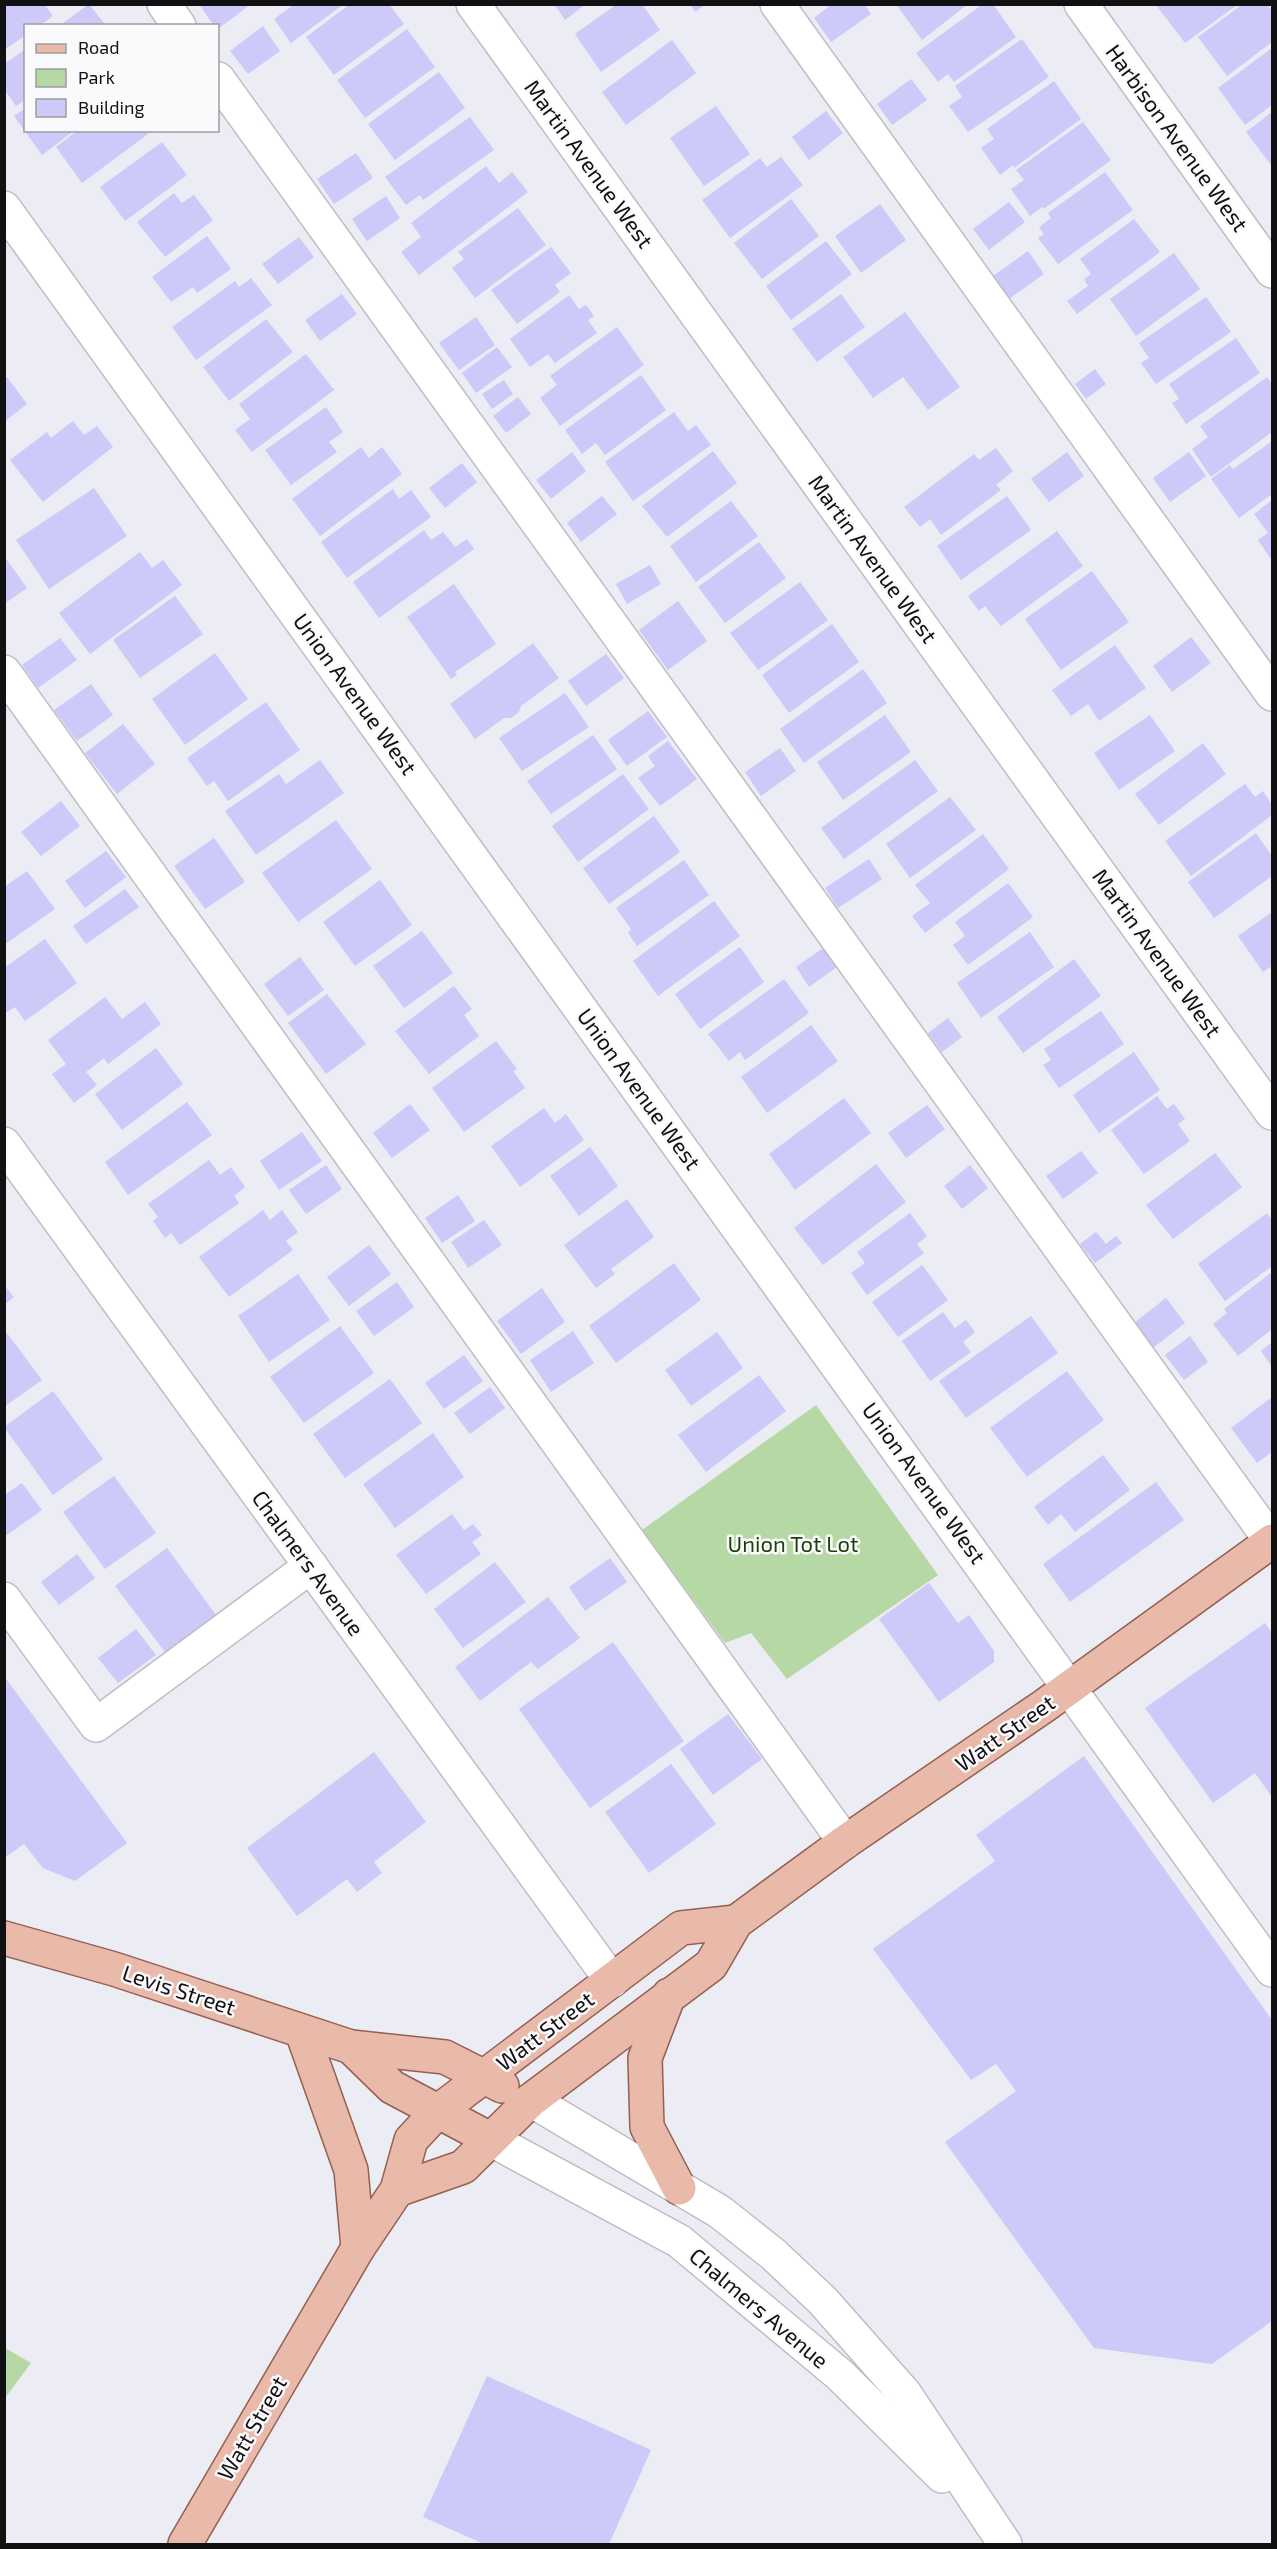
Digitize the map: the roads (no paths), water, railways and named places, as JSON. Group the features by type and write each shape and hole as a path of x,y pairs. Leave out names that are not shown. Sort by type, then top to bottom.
{"main road":[{"name":"Watt Street","path":"397,2190 464,2167 531,2100 711,1965 736,1922 845,1842 1070,1687 1272,1542"},
{"name":"Watt Street","path":"185,2544 358,2248 397,2190 411,2140 437,2112 681,1928 736,1922"},
{"name":"Levis Street","path":"4,1938 114,1969 351,2047 445,2057 531,2100"},
{"path":"670,1994 645,2058 647,2127 680,2188"},
{"path":"302,2032 351,2170 358,2248"},
{"name":"Levis Street","path":"351,2047 392,2087 490,2139"}],"street":[{"path":"164,4 178,24"},
{"name":"Martin Avenue West","path":"473,4 1272,1113"},
{"path":"777,4 1272,694"},
{"name":"Harbison Avenue West","path":"1080,4 1272,271"},
{"path":"219,80 1272,1542"},
{"name":"Union Avenue West","path":"4,208 1272,1970"},
{"path":"4,672 845,1842"},
{"name":"Chalmers Avenue","path":"4,1144 612,1981"},
{"path":"4,1599 96,1725 311,1566"},
{"name":"Chalmers Avenue","path":"531,2100 720,2212 773,2254 823,2301 905,2394 999,2535"},
{"name":"Chalmers Avenue","path":"490,2139 679,2241 840,2375 999,2535"}],"park label":[{"name":"Union Tot Lot","path":"793,1544"}]}
